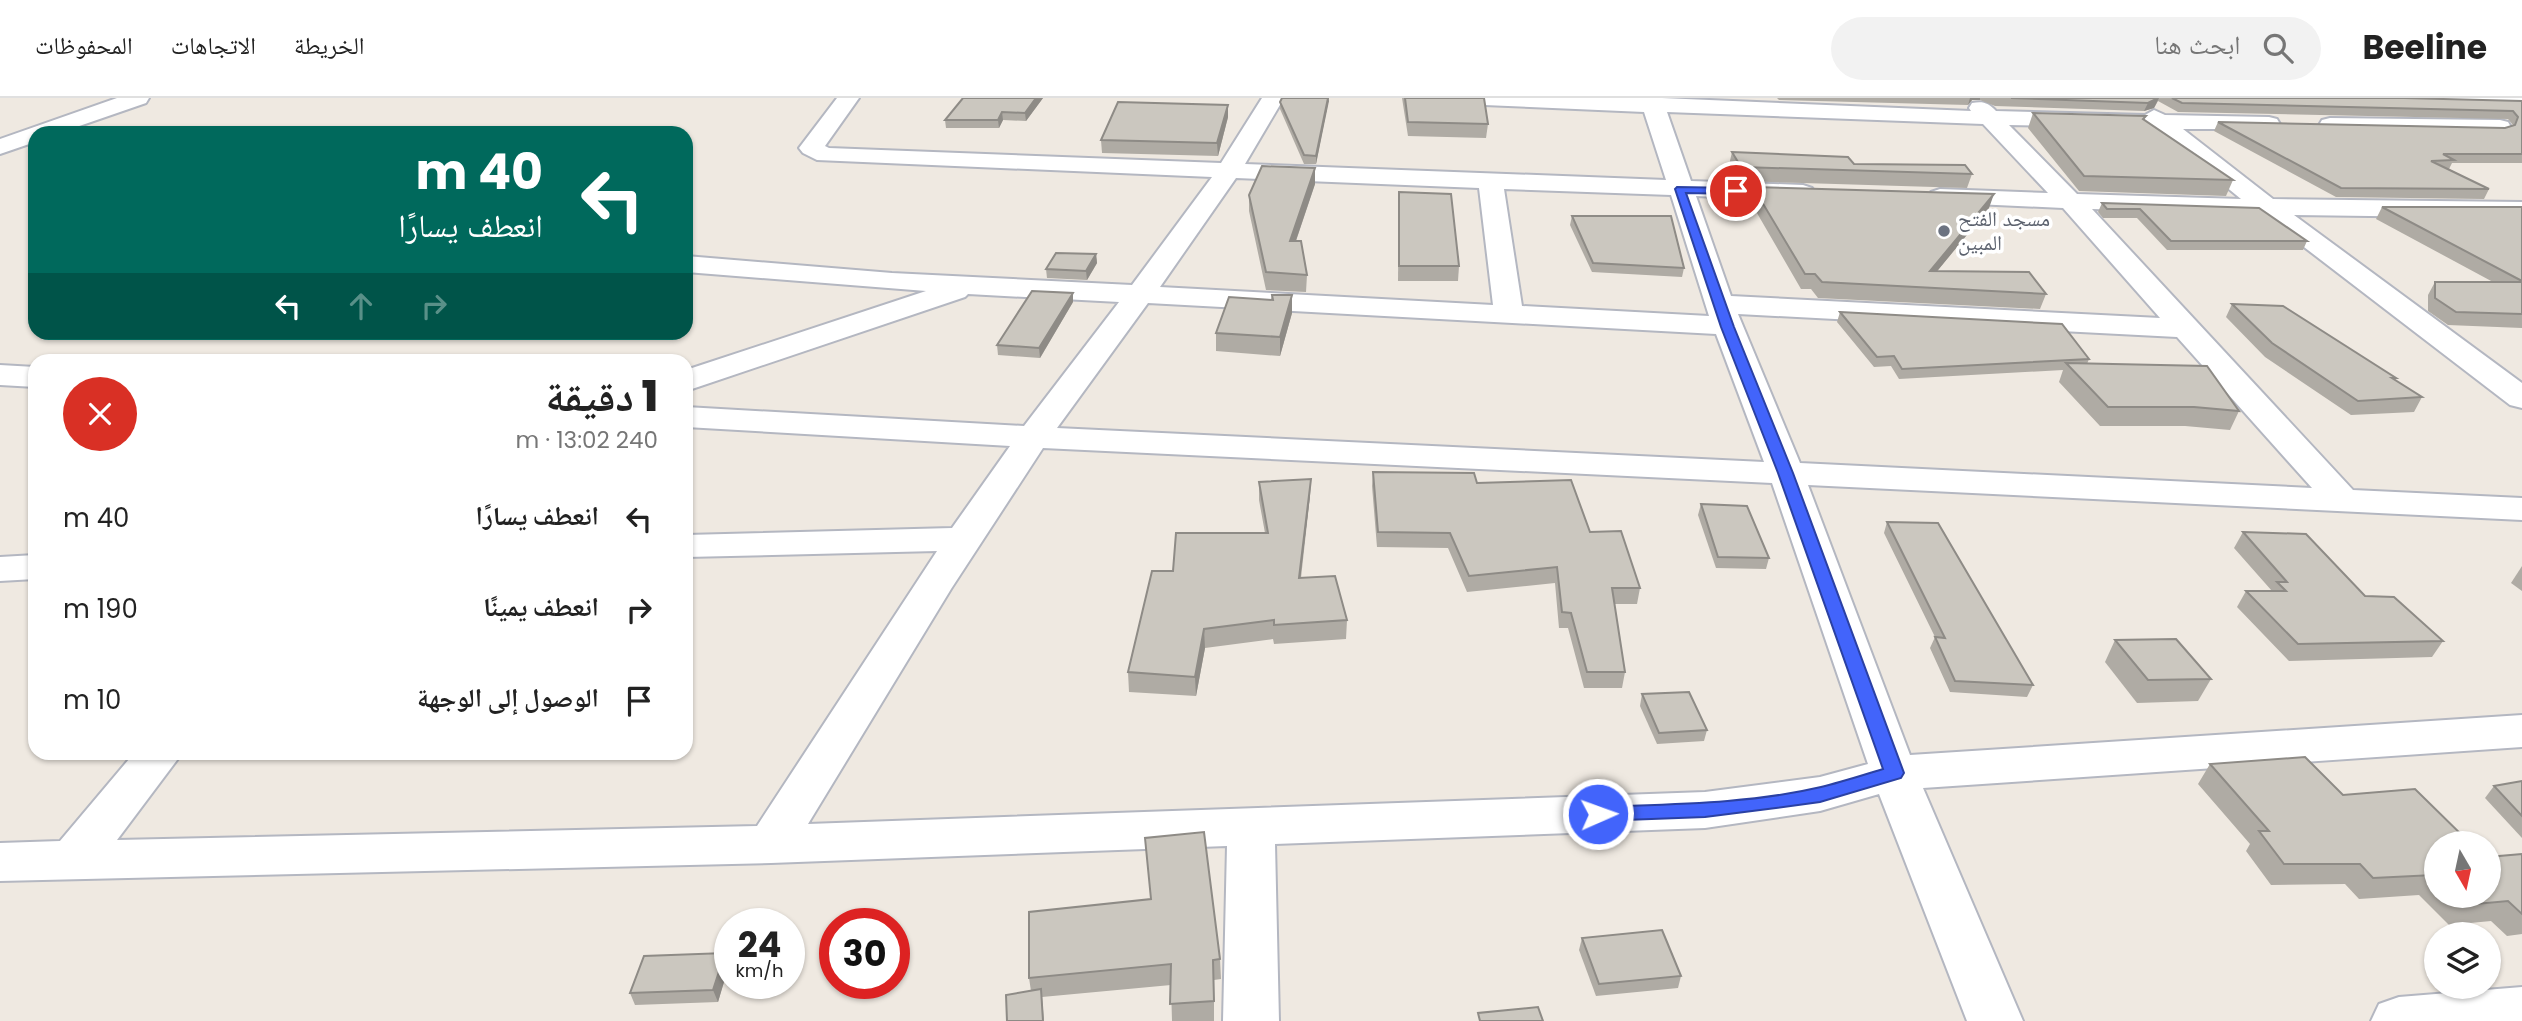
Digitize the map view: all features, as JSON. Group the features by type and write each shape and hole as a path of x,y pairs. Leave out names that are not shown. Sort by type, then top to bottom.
{"street":[{"path":"56,126 138,98"},
{"path":"848,98 811,148 814,151 825,155 1833,194"},
{"path":"771,844 963,539 1227,171 1273,98"},
{"path":"1460,98 1652,102 1990,118 2500,127"},
{"path":"1970,98 2069,200 2342,500"},
{"path":"2130,98 2267,207 2522,398"},
{"path":"2401,98 2522,101"},
{"path":"2448,99 2522,138"},
{"path":"1652,102 1723,315 1786,473 1894,773 1996,1021"},
{"path":"0,147 28,136"},
{"path":"1491,182 1508,316"},
{"path":"1916,196 2267,207 2522,210"},
{"path":"2473,211 2522,236"},
{"path":"693,265 970,286 1508,316 1723,315 2185,328"},
{"path":"693,379 906,310 970,286"},
{"path":"0,375 28,377"},
{"path":"693,417 1033,438 2522,509"},
{"path":"693,546 963,539"},
{"path":"0,569 28,567"},
{"path":"0,862 771,844 1705,810 1820,794 1894,773 2522,731"},
{"path":"72,861 154,760"},
{"path":"1251,827 1251,1021"},
{"path":"2399,1021 2522,1012"}],"building":[{"path":"963,98 1036,98 1025,113 1002,112 998,120 945,120"},
{"path":"1282,98 1328,98 1316,156 1304,155 1280,102"},
{"path":"1405,98 1484,98 1488,124 1408,122"},
{"path":"2011,98 2158,98 2148,103"},
{"path":"2172,98 2522,101 2522,154 2443,154 2454,160 2431,161 2489,189 2341,188 2218,122 2505,128 2515,125 2518,117 2513,111 2182,103"},
{"path":"1118,102 1228,105 1217,143 1101,140"},
{"path":"2033,113 2146,116 2143,119 2233,180 2084,176"},
{"path":"1732,152 1848,157 1854,164 1965,165 1972,174 1741,167"},
{"path":"1262,166 1315,168 1290,241 1301,241 1307,275 1266,272 1249,195"},
{"path":"1753,187 1994,194 1930,271 2029,272 2046,294 1822,282 1815,274 1805,274"},
{"path":"1399,192 1451,194 1459,266 1399,266"},
{"path":"2102,203 2259,208 2307,241 2171,241 2140,209 2107,209"},
{"path":"2382,207 2522,207 2522,281"},
{"path":"1572,216 1671,216 1684,268 1593,263"},
{"path":"1056,253 1096,254 1086,271 1046,269"},
{"path":"2435,282 2522,282 2522,314 2456,312 2435,298"},
{"path":"1032,291 1073,293 1039,348 997,345"},
{"path":"1272,295 1292,295 1280,337 1216,333 1229,297 1273,300"},
{"path":"2232,304 2283,306 2422,397 2358,401 2272,343"},
{"path":"1840,312 2062,324 2089,359 1902,369 1894,356 1877,357"},
{"path":"2066,363 2207,366 2239,411 2194,407 2108,407"},
{"path":"1373,472 1474,473 1477,483 1571,480 1590,532 1621,531 1640,588 1612,588 1625,672 1587,672 1571,613 1562,612 1557,567 1469,576 1450,533 1378,532"},
{"path":"1311,479 1299,578 1335,576 1347,620 1274,625 1274,620 1204,629 1195,677 1128,672 1152,571 1173,571 1176,533 1268,533 1259,482"},
{"path":"1701,504 1747,506 1769,558 1718,557"},
{"path":"1887,522 1938,523 2033,685 1955,681 1935,637 1945,638"},
{"path":"2243,532 2306,534 2365,596 2394,597 2443,641 2298,644 2246,591 2286,591 2277,582 2287,582"},
{"path":"2176,639 2211,679 2148,680 2115,640"},
{"path":"1689,692 1707,730 1659,733 1642,694"},
{"path":"2305,757 2343,795 2415,789 2458,831 2424,831 2424,875 2373,878 2360,864 2284,864 2259,831 2269,831 2210,764"},
{"path":"2522,781 2522,816 2494,786"},
{"path":"1204,832 1220,959 1213,960 1214,1001 1170,1004 1171,964 1029,978 1029,912 1151,899 1145,838"},
{"path":"2522,854 2522,914 2508,901 2501,902 2501,856"},
{"path":"1662,930 1681,976 1599,984 1582,938"},
{"path":"714,953 713,990 630,993 644,956"},
{"path":"1041,989 1043,1021 1007,1021 1006,995"},
{"path":"1538,1007 1543,1021 1480,1021 1478,1013"}],"place":[{"name":"مسجد الفتح المبين","path":"1944,231"}],"route":[{"path":"1598,814 1705,810 1768,802 1820,794 1894,773 1786,473 1727,327 1680,189 1736,191"}]}
